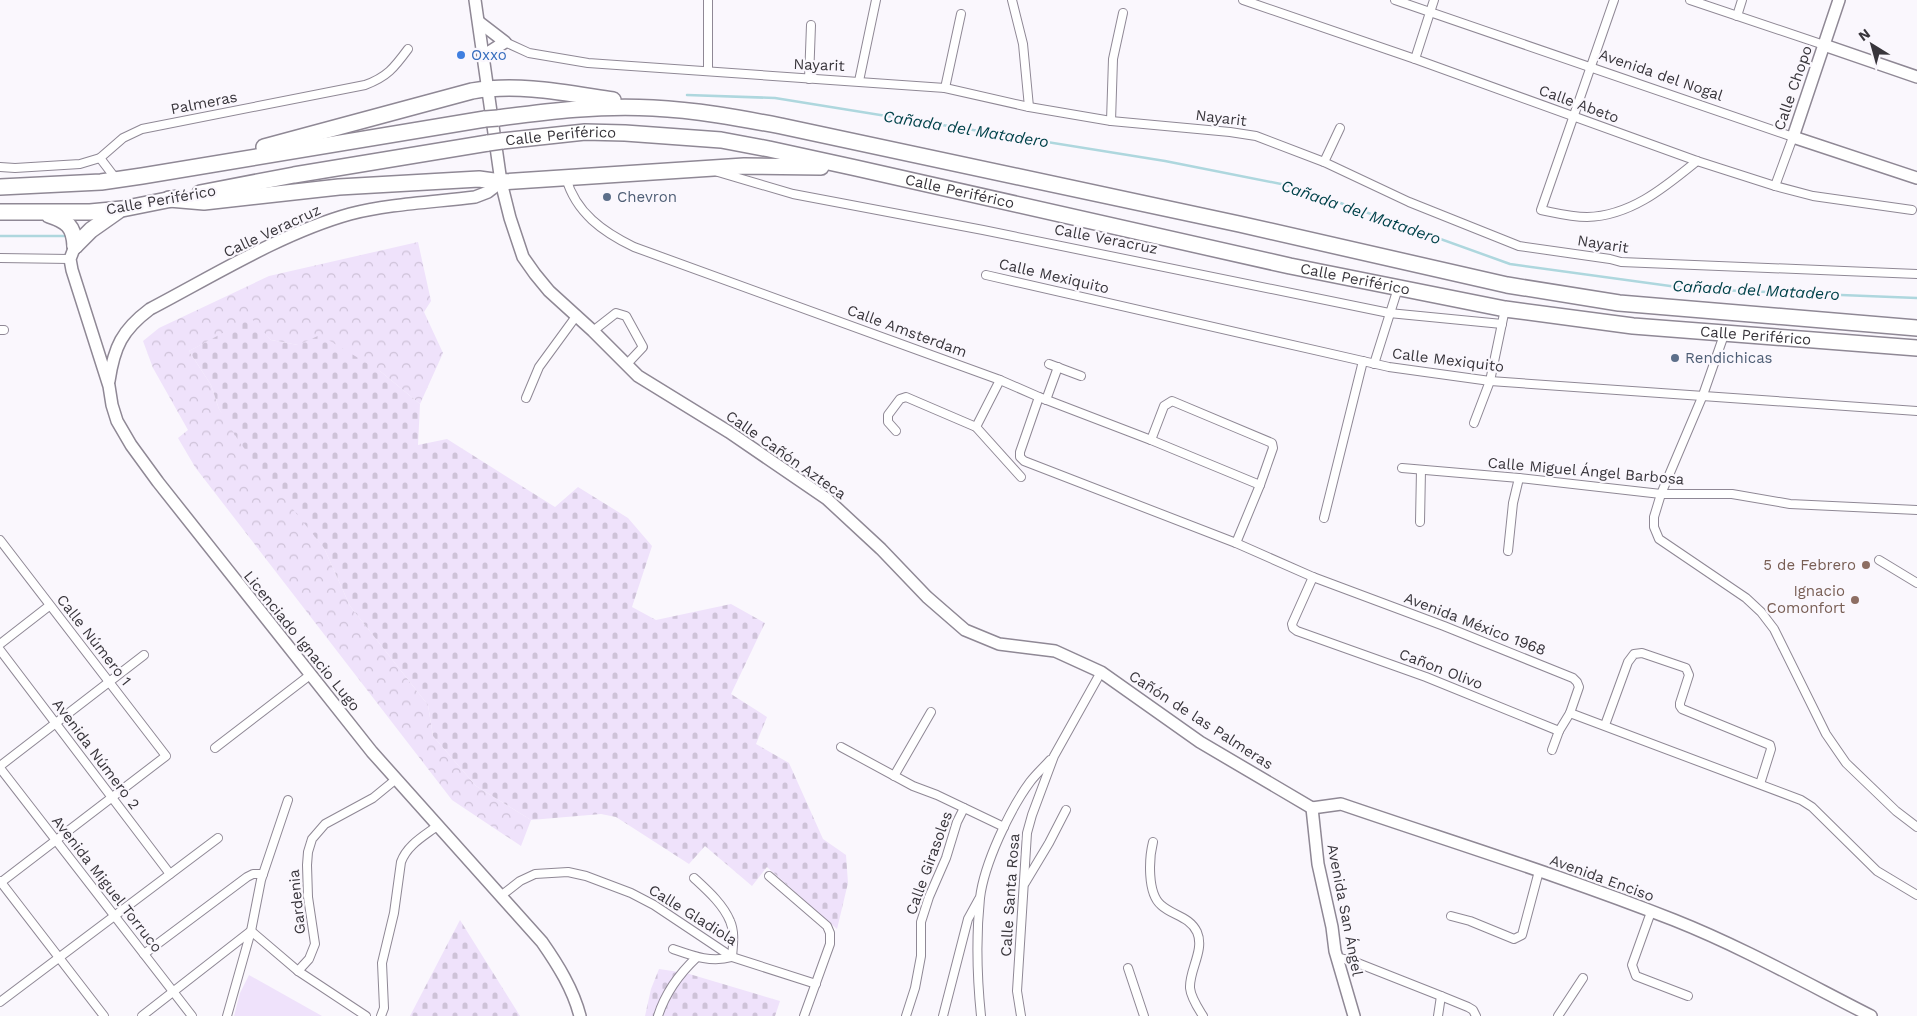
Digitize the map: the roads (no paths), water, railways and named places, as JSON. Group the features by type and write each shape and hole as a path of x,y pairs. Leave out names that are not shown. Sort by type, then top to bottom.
{"highway":[{"path":"206,165 287,140 487,88 513,87 544,90 654,108"},
{"name":"Calle Periférico","path":"0,187 116,179 491,119 588,108 654,108 719,115 782,126 1230,222 1507,285 1619,303 1917,328"},
{"name":"Calle Periférico","path":"0,212 90,212 122,209 294,175 495,142 585,132 692,138 769,148 1271,262 1505,309 1633,326 1917,348"},
{"path":"169,199 204,202 339,187 479,179 501,182 707,168 794,166 856,168"},
{"path":"72,253 100,222 122,209"},
{"path":"41,213 62,219 66,223 74,234 72,253"}],"main road":[{"name":"Calle Cañón Azteca","path":"476,0 501,182 523,257 534,274 638,376 729,432 827,498 881,549 927,597 965,630 999,644 1055,651 1100,672"},
{"name":"Calle Chopo","path":"1793,137 1839,0"},
{"path":"478,22 505,42 483,56"},
{"path":"1824,45 1917,77"},
{"name":"Avenida del Nogal","path":"1793,137 1917,178"},
{"name":"Calle Veracruz","path":"109,386 116,348 123,335 140,317 150,309 254,254 306,229 351,214 374,209 475,197 488,192 501,182"},
{"path":"72,253 109,386"},
{"name":"Licenciado Ignacio Lugo","path":"109,386 117,421 158,482 395,780 502,895 542,942 567,983 580,1016"},
{"name":"Cañón de las Palmeras","path":"1100,672 1200,742 1312,808"},
{"name":"Avenida Enciso","path":"1312,808 1341,804 1538,871 1651,912 1740,948 1871,1016"},
{"name":"Avenida San Ángel","path":"1312,808 1318,864 1337,958 1354,1016"}],"street":[{"path":"708,0 708,71"},
{"path":"859,81 876,0"},
{"path":"1012,0 1023,44 1029,107"},
{"name":"Calle Abeto","path":"1243,0 1415,59 1697,161 1775,186 1813,196 1912,210"},
{"name":"Avenida del Nogal","path":"1395,0 1793,137"},
{"path":"1415,59 1434,0"},
{"path":"1614,0 1541,210 1568,216 1587,217 1608,215 1625,210 1670,183 1697,161"},
{"path":"1690,0 1824,45"},
{"path":"1737,16 1742,0"},
{"path":"1111,120 1113,59 1122,13"},
{"path":"945,88 961,14"},
{"path":"809,78 811,25"},
{"name":"Nayarit","path":"505,42 529,53 588,63 945,88 1029,107 1111,120 1256,136 1324,162 1409,202 1519,246 1621,262 1917,274"},
{"name":"Palmeras","path":"0,167 15,168 80,164 100,158 124,138 142,129 365,85 387,74 396,66 408,49"},
{"path":"1324,162 1340,128"},
{"name":"Calle Chopo","path":"1775,186 1793,137"},
{"path":"100,158 116,179"},
{"name":"Calle Veracruz","path":"707,168 748,182 793,194 983,230 1389,313 1502,324"},
{"name":"Calle Amsterdam","path":"566,178 574,199 588,217 615,238 628,244 1000,380 1260,485"},
{"path":"0,258 72,253"},
{"name":"Calle Mexiquito","path":"986,275 1374,364 1490,381 1917,411"},
{"path":"1374,364 1398,288"},
{"path":"1474,423 1490,381 1505,309"},
{"path":"593,331 616,313 626,316 643,348 627,364"},
{"path":"526,398 539,367 577,316"},
{"path":"1725,332 1703,395 1661,494 1654,517 1654,527 1659,539 1746,598 1760,612 1774,629 1826,734 1846,763 1896,811 1917,827"},
{"path":"1324,518 1363,361"},
{"path":"1049,364 1081,376"},
{"name":"Avenida México 1968","path":"1058,367 1020,452 1020,457 1024,461 1236,543 1313,578 1444,626 1573,678 1579,687 1570,713"},
{"path":"976,427 1000,380"},
{"path":"896,432 888,422 888,415 903,397 976,427 1021,477"},
{"path":"1151,440 1164,406 1172,401 1272,443 1273,448 1260,485 1236,543"},
{"name":"Calle Miguel Ángel Barbosa","path":"1402,468 1519,478 1661,494 1732,494 1790,504 1917,510"},
{"path":"1420,522 1421,470"},
{"path":"1508,551 1513,503 1519,478"},
{"name":"Calle Número 1","path":"0,540 166,756 112,799"},
{"path":"1879,560 1917,583"},
{"name":"Cañon Olivo","path":"1313,578 1292,624 1293,628 1297,631 1426,677 1559,731"},
{"path":"0,644 49,606"},
{"name":"Avenida Número 2","path":"0,650 170,874"},
{"path":"1605,725 1628,662 1634,654 1642,653 1686,668 1689,675 1680,702 1682,708 1770,745 1771,750 1760,784"},
{"path":"0,767 144,655"},
{"name":"Calle Santa Rosa","path":"1022,1016 1017,991 1027,833 1054,756 1100,672"},
{"path":"215,748 310,675"},
{"path":"894,776 931,712"},
{"path":"1552,750 1559,731 1570,713 1802,800 1812,807 1878,871 1917,895"},
{"path":"841,747 912,786 937,795 1004,827"},
{"path":"943,1016 968,919 980,896 988,868 1004,827 1030,782 1054,756"},
{"name":"Avenida Miguel Torruco","path":"0,767 192,1016"},
{"name":"Gardenia","path":"298,971 309,959 316,944 308,897 307,866 308,852 312,839 325,824 373,798 395,780"},
{"path":"104,1016 0,882 112,799"},
{"path":"227,1016 251,931 263,874 288,800"},
{"name":"Calle Girasoles","path":"906,1016 915,988 921,956 921,922 964,808"},
{"path":"1024,883 1050,844 1066,810"},
{"path":"381,1016 384,1008 382,963 394,912 400,862 403,855 415,842 437,826"},
{"path":"0,1002 218,838"},
{"path":"1154,842 1149,857 1155,897 1160,905 1184,918 1197,932 1199,941 1190,989 1195,1003 1203,1016"},
{"path":"1451,916 1470,921 1514,939 1518,938 1522,935 1538,871"},
{"name":"Calle Gladiola","path":"502,895 520,881 536,874 568,872 586,876 631,893 654,905 732,957 816,984"},
{"path":"144,954 247,877 253,874 263,874"},
{"path":"769,876 827,926 830,933 830,944 804,1016"},
{"path":"673,949 697,957 716,960 732,957 733,935 730,921 717,901 694,878"},
{"path":"980,896 977,980 981,1016"},
{"path":"1651,912 1632,965 1633,971 1636,976 1688,996"},
{"path":"251,931 298,971 366,1016"},
{"path":"142,1016 251,931"},
{"path":"658,1016 672,987 697,957"},
{"path":"1337,958 1355,962 1468,1007 1473,1010 1476,1016"},
{"path":"1128,968 1144,1016"},
{"path":"1558,1016 1583,978"},
{"path":"1438,1016 1441,996"}],"waterway":[{"name":"Cañada del Matadero","path":"687,95 775,98 1165,161 1296,187 1510,264 1692,289 1917,298"},
{"name":"Cañada del Matadero","path":"0,236 69,236"}],"place":[{"name":"Oxxo","path":"461,55"},
{"name":"Chevron","path":"607,197"},
{"name":"Rendichicas","path":"1675,358"},
{"name":"5 de Febrero","path":"1866,565"},
{"name":"Ignacio Comonfort","path":"1855,600"}]}
